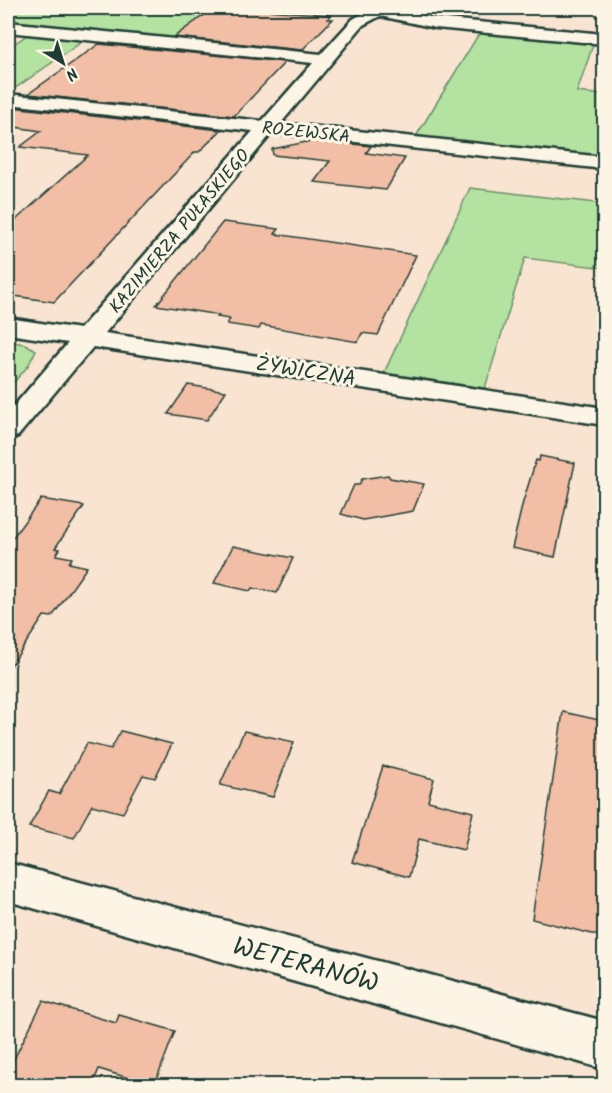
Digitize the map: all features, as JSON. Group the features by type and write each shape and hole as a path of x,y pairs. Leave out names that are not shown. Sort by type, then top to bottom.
{"street":[{"path":"430,21 442,8"},
{"path":"371,9 430,21 604,39"},
{"name":"KAZIMIERZA PUŁASKIEGO","path":"8,430 325,58 371,9"},
{"path":"8,27 325,58"},
{"name":"ROZEWSKA","path":"8,99 604,163"},
{"name":"ŻYWICZNA","path":"8,326 604,417"},
{"name":"WETERANÓW","path":"8,882 604,1045"}],"green space":[{"path":"14,8 167,8 234,15 242,8 292,8 251,46 8,21 8,11"},
{"path":"33,31 89,37 8,93 8,48"},
{"path":"480,32 594,42 577,92 604,95 604,158 415,138"},
{"path":"470,188 604,204 604,268 525,258 485,388 384,373"},
{"path":"8,341 25,344 36,350 28,366 8,389"}],"building":[{"path":"214,8 331,15 328,19 333,19 302,50 174,37"},
{"path":"99,44 285,62 234,116 28,94"},
{"path":"11,107 221,130 199,152 195,152 54,302 8,295 8,227 88,155 20,147 41,131 8,126 8,109"},
{"path":"316,140 371,146 366,153 405,158 386,190 314,182 330,161 273,155 272,149"},
{"path":"223,222 279,229 275,234 416,255 378,335 362,333 358,342 261,325 259,329 227,324 230,319 217,317 219,315 156,305"},
{"path":"188,385 226,391 207,420 168,414"},
{"path":"540,456 575,463 555,557 512,548 523,502 536,460 539,461"},
{"path":"388,475 390,478 424,484 413,511 363,520 341,514 354,485 359,485 362,479"},
{"path":"41,499 84,506 55,548 60,549 56,555 72,558 69,563 87,567 52,617 44,616 8,670 8,544"},
{"path":"233,546 293,558 277,593 252,588 250,591 214,583"},
{"path":"563,712 604,721 604,937 532,919"},
{"path":"121,731 172,744 155,778 143,775 123,813 92,805 74,838 29,827 49,791 59,794 87,743 111,749"},
{"path":"244,731 294,742 273,797 220,785"},
{"path":"383,766 434,779 428,801 473,812 464,850 419,839 409,877 352,862"},
{"path":"43,1001 116,1023 119,1015 175,1031 154,1086 99,1069 92,1086 8,1086 8,1071"}]}
